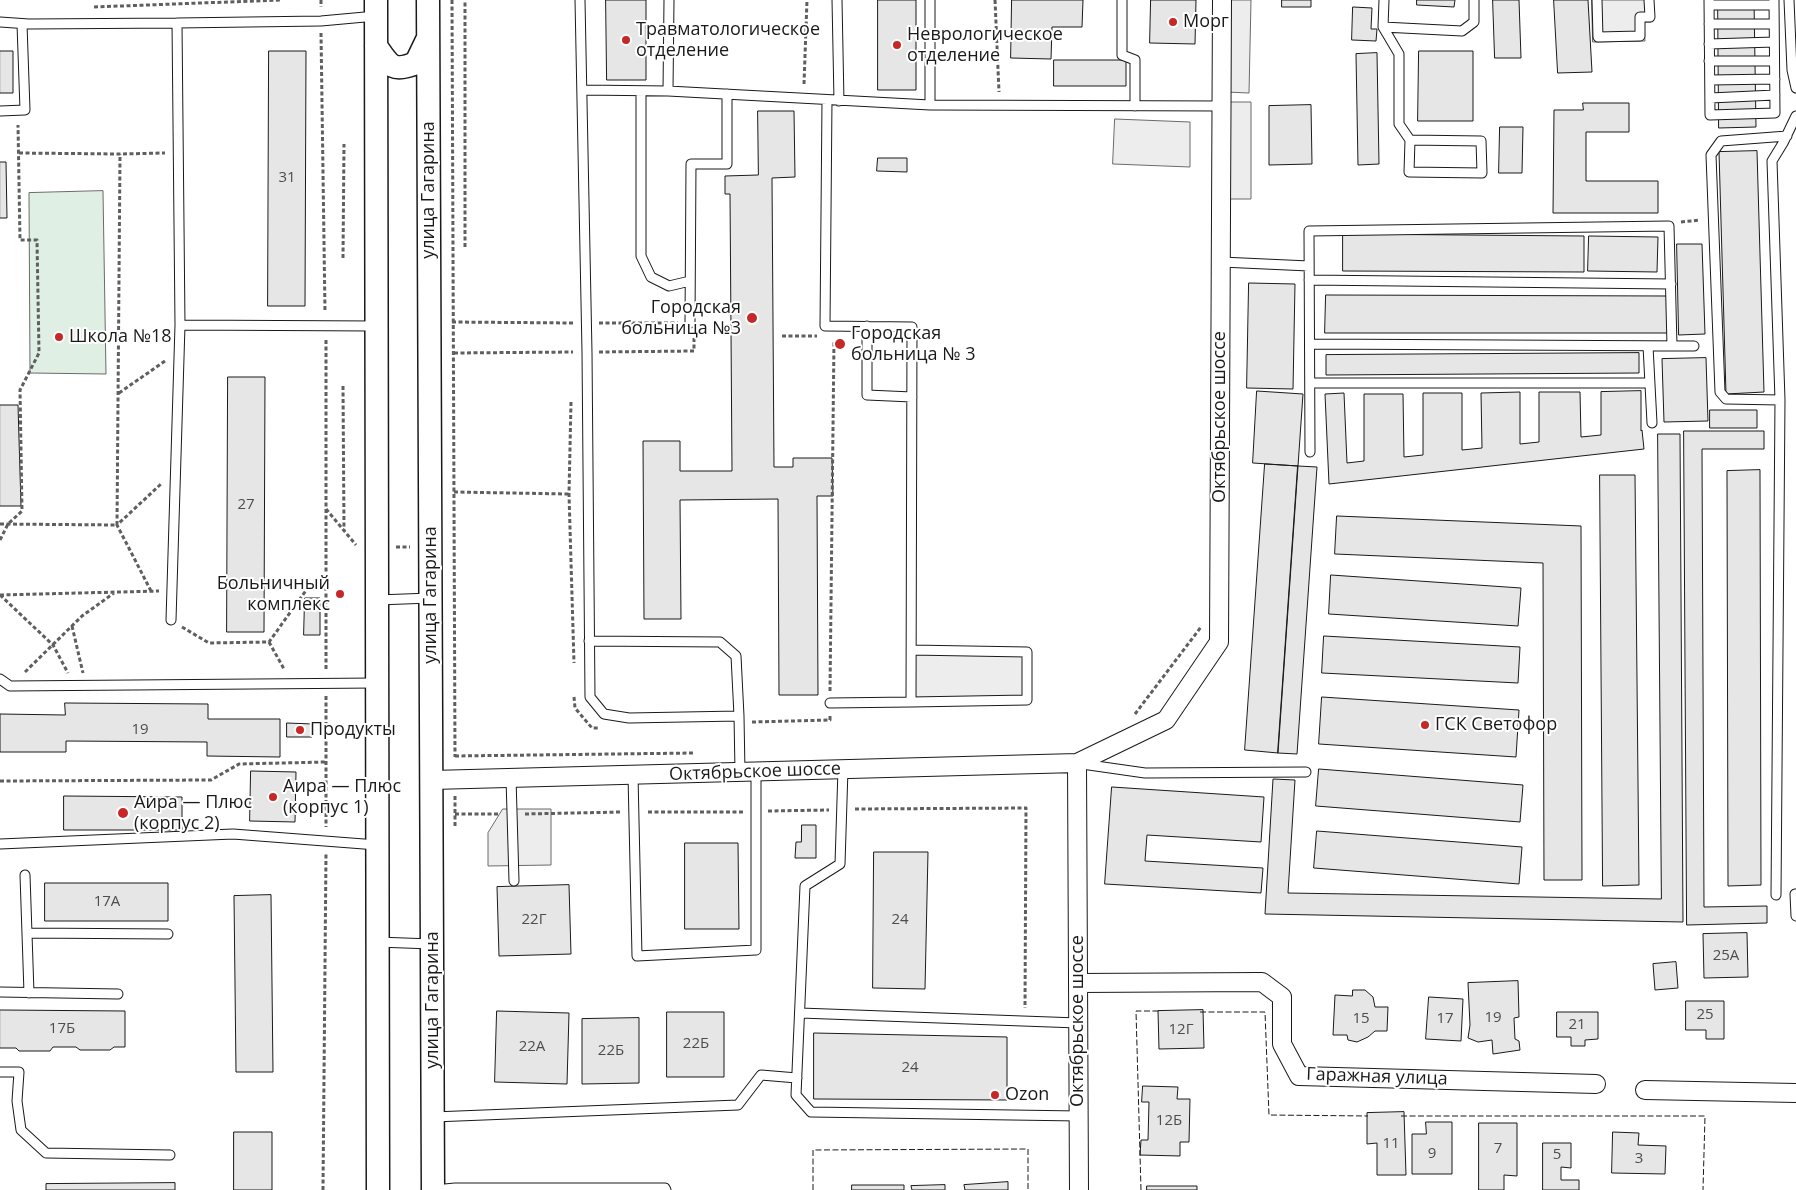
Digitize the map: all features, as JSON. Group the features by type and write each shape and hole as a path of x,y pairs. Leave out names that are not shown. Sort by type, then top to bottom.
{"street":[{"name":"улица Гагарина","path":"428,0 434,1190"},
{"name":"Октябрьское шоссе","path":"432,780 1077,763 1166,720 1219,642 1222,0"},
{"path":"376,8 378,1190"},
{"path":"376,46 389,64 402,68 416,63 428,38"},
{"name":"Октябрьское шоссе","path":"1077,763 1079,1190"},
{"name":"Гаражная улица","path":"1078,983 1262,982 1282,997 1282,1044 1300,1076 1596,1084"},
{"path":"1645,1090 1796,1093"}],"lane":[{"path":"580,0 587,352 590,697 604,714 629,718 739,719"},
{"path":"668,91 669,0"},
{"path":"837,0 839,101"},
{"path":"930,0 930,105"},
{"path":"1122,0 1122,55 1134,60 1135,106"},
{"path":"1384,0 1383,28 1399,54 1399,124 1410,140 1409,172 1482,173 1481,140 1410,140"},
{"path":"1383,28 1462,31 1474,22 1474,0"},
{"path":"1597,0 1598,38 1640,36 1640,17 1650,17 1649,0"},
{"path":"1789,0 1792,70 1796,88"},
{"path":"1774,2 1775,113 1710,115 1709,3 1774,2"},
{"path":"0,22 22,24 321,21 376,8"},
{"path":"171,620 180,351 177,23"},
{"path":"0,111 24,110 22,24"},
{"path":"1709,24 1774,24"},
{"path":"1709,44 1774,42"},
{"path":"1709,61 1774,60"},
{"path":"1710,80 1775,79"},
{"path":"582,90 668,91 930,105 1221,106"},
{"path":"641,91 641,256 651,277 669,286 690,281"},
{"path":"690,323 691,164 727,164 727,94"},
{"path":"1710,98 1775,95"},
{"path":"827,100 825,326 912,327 911,702"},
{"path":"1776,895 1780,400 1772,161 1796,116"},
{"path":"1780,400 1726,399 1720,392 1711,155 1721,141 1787,136"},
{"path":"1310,452 1309,231 1669,226 1672,346"},
{"path":"1221,262 1309,266"},
{"path":"1309,280 1671,284"},
{"path":"180,325 376,326"},
{"path":"867,326 867,395 912,397"},
{"path":"1310,344 1694,346"},
{"path":"1648,346 1652,423"},
{"path":"1310,383 1649,383"},
{"path":"377,600 432,598"},
{"path":"589,641 720,642 736,656 739,719 756,812 756,950 637,956 634,775"},
{"path":"830,703 1027,700 1027,652 911,650"},
{"path":"0,679 10,686 376,683"},
{"path":"1077,763 1145,772 1306,772"},
{"path":"843,769 840,864 805,886 796,1095 811,1112 1078,1116"},
{"path":"512,778 514,880"},
{"path":"0,844 233,834 377,845"},
{"path":"25,875 30,993"},
{"path":"1795,894 1796,916"},
{"path":"27,933 168,934"},
{"path":"377,942 433,944"},
{"path":"0,992 118,994"},
{"path":"800,1013 1078,1023"},
{"path":"0,1072 19,1072 17,1101 21,1130 46,1153 170,1155"},
{"path":"433,1117 738,1105 761,1075 797,1078"},
{"path":"434,1190 454,1188 665,1188 666,1190"}],"path":[{"path":"321,0 325,326 326,684 323,1190"},
{"path":"452,0 454,780"},
{"path":"465,0 465,247"},
{"path":"804,98 807,0"},
{"path":"995,0 999,105"},
{"path":"0,540 8,524 22,510 20,390 39,353 37,240 20,240 18,125"},
{"path":"343,258 344,144"},
{"path":"19,153 120,154 178,152"},
{"path":"120,154 117,525 151,591"},
{"path":"1669,226 1675,222 1714,220"},
{"path":"572,323 572,332"},
{"path":"782,336 826,336"},
{"path":"739,719 830,720 834,336"},
{"path":"572,342 572,362"},
{"path":"118,394 180,351"},
{"path":"344,386 344,530"},
{"path":"571,399 570,494 574,670"},
{"path":"0,524 117,525 176,470"},
{"path":"454,492 570,494"},
{"path":"269,642 308,589 325,588"},
{"path":"0,595 172,591"},
{"path":"10,686 82,616 116,592"},
{"path":"0,595 52,645 75,686"},
{"path":"171,620 209,643 269,642"},
{"path":"1134,715 1203,624"},
{"path":"72,626 86,685"},
{"path":"269,642 293,685"},
{"path":"574,689 575,708 592,728 602,727"},
{"path":"0,781 210,780 239,764 326,762"},
{"path":"454,814 1026,808 1025,1021"}],"green space":[{"path":"103,191 106,374 30,373 29,193"}],"shaded area":[{"path":"1225,0 1251,0 1249,93 1225,92"},
{"path":"1592,0 1651,0 1651,22 1644,22 1645,41 1593,42"},
{"path":"1226,102 1251,102 1251,199 1226,199"},
{"path":"1115,119 1190,122 1190,167 1113,164"},
{"path":"907,647 1030,648 1030,703 907,705"},
{"path":"503,809 551,809 551,865 488,866 488,833"}],"building":[{"name":"Травматологическое отделение","path":"606,0 646,0 646,80 607,80"},
{"name":"Неврологическое отделение","path":"878,0 916,0 916,90 878,90"},
{"path":"1012,0 1083,0 1082,27 1052,27 1051,59 1011,58"},
{"name":"Морг","path":"1151,0 1196,0 1195,44 1150,43"},
{"path":"1282,0 1311,0 1311,7 1282,7"},
{"path":"1417,0 1455,0 1454,7 1417,5"},
{"path":"1493,0 1519,0 1521,58 1495,58"},
{"path":"1554,0 1588,0 1592,72 1558,73"},
{"path":"1718,0 1754,0 1756,127 1719,128"},
{"path":"1353,7 1372,8 1371,29 1377,29 1376,41 1352,40"},
{"path":"0,51 13,51 13,93 0,93"},
{"path":"269,51 306,51 305,306 268,306"},
{"path":"1419,51 1473,51 1473,121 1418,121"},
{"path":"1377,53 1379,164 1358,165 1356,54"},
{"path":"1054,60 1126,60 1126,86 1054,86"},
{"path":"1583,103 1629,103 1629,132 1586,132 1586,181 1658,181 1658,213 1553,213 1554,110 1583,110"},
{"path":"1311,105 1312,164 1269,165 1269,106"},
{"name":"Городская больница №3","path":"758,111 794,111 795,177 772,178 774,467 793,467 793,458 832,458 833,496 817,496 818,695 779,695 778,499 680,500 681,619 644,619 643,441 680,441 680,471 732,471 730,194 725,194 725,176 758,175"},
{"path":"1500,127 1523,127 1522,173 1499,173"},
{"path":"1757,151 1764,392 1726,394 1719,152"},
{"path":"878,158 907,158 907,172 877,171"},
{"path":"0,162 6,162 7,218 0,218"},
{"path":"1343,234 1584,236 1584,272 1343,271"},
{"path":"1589,236 1658,237 1657,272 1588,271"},
{"path":"1677,244 1702,244 1705,334 1679,335"},
{"path":"1249,283 1295,284 1293,389 1247,388"},
{"path":"1326,295 1668,296 1668,333 1325,333"},
{"path":"1639,353 1639,373 1326,375 1326,355"},
{"path":"1706,358 1708,421 1664,422 1662,359"},
{"path":"228,377 265,377 264,632 227,632"},
{"path":"1257,391 1303,394 1298,466 1253,463"},
{"path":"1641,391 1641,431 1644,449 1329,484 1325,394 1344,393 1347,463 1364,461 1364,394 1403,394 1404,457 1423,455 1423,393 1462,393 1462,450 1482,448 1481,393 1520,392 1520,444 1539,442 1539,392 1580,392 1581,437 1601,435 1601,392"},
{"path":"0,405 18,405 21,506 0,506"},
{"path":"1710,410 1757,410 1757,428 1710,428"},
{"path":"1684,431 1764,431 1764,449 1702,449 1704,907 1767,906 1767,923 1687,925"},
{"path":"1658,434 1680,434 1683,922 1265,914 1273,779 1295,780 1288,893 1661,899"},
{"path":"1265,464 1298,466 1278,753 1245,750"},
{"path":"1298,466 1317,467 1297,754 1278,753"},
{"path":"1760,470 1761,885 1728,886 1727,471"},
{"path":"1600,475 1635,475 1639,885 1603,886"},
{"path":"1337,516 1581,526 1582,880 1544,880 1543,563 1335,554"},
{"path":"1331,575 1521,588 1518,626 1329,614"},
{"path":"305,598 320,598 320,635 304,635"},
{"path":"1324,636 1520,647 1518,683 1322,673"},
{"path":"1322,697 1519,710 1516,757 1319,744"},
{"path":"65,703 208,704 208,719 280,719 280,757 207,756 207,742 66,741 66,752 0,752 0,714 65,715"},
{"name":"Продукты","path":"287,723 313,724 312,737 287,737"},
{"path":"1319,769 1523,785 1520,822 1316,806"},
{"name":"Аира — Плюс (корпус 1)","path":"251,771 296,772 295,822 250,821"},
{"path":"1112,787 1264,797 1261,842 1147,835 1145,861 1263,868 1261,893 1105,884"},
{"name":"Аира — Плюс (корпус 2)","path":"64,796 182,797 182,830 64,830"},
{"path":"802,825 816,825 816,858 795,858 796,842 801,842"},
{"path":"1317,831 1522,847 1519,884 1314,868"},
{"path":"685,843 738,843 739,929 685,929"},
{"path":"874,852 928,852 925,989 873,988"},
{"path":"45,883 168,883 168,921 45,921"},
{"path":"569,885 571,954 499,956 497,887"},
{"path":"271,895 273,1072 236,1072 234,896"},
{"path":"1747,933 1748,977 1704,978 1703,934"},
{"path":"1676,962 1678,988 1655,990 1653,964"},
{"path":"1518,981 1519,1017 1514,1018 1515,1039 1519,1041 1520,1050 1493,1054 1492,1040 1478,1042 1468,1038 1470,1025 1468,983"},
{"path":"1353,990 1365,990 1373,997 1375,1007 1388,1007 1387,1031 1375,1031 1357,1042 1348,1040 1347,1035 1333,1035 1335,995 1352,996"},
{"path":"1429,997 1463,999 1461,1041 1426,1039"},
{"path":"1686,1001 1724,1001 1724,1039 1706,1039 1706,1030 1686,1030"},
{"path":"0,1010 125,1011 125,1047 114,1047 110,1050 80,1050 76,1047 53,1047 50,1051 19,1051 16,1048 0,1048"},
{"path":"1203,1010 1204,1048 1159,1049 1158,1011"},
{"path":"497,1011 569,1013 567,1084 495,1082"},
{"path":"667,1012 724,1012 724,1077 667,1077"},
{"path":"1557,1012 1598,1012 1598,1039 1585,1040 1585,1046 1571,1046 1571,1037 1557,1037"},
{"path":"639,1018 639,1083 582,1084 582,1019"},
{"path":"814,1033 1007,1037 1007,1100 814,1099"},
{"path":"1143,1086 1178,1087 1177,1099 1190,1099 1189,1142 1180,1142 1180,1156 1140,1155 1141,1140 1148,1140 1149,1102 1142,1102"},
{"path":"1404,1112 1406,1175 1377,1175 1377,1143 1367,1144 1367,1113"},
{"path":"1426,1122 1452,1122 1452,1174 1412,1174 1412,1134 1426,1134"},
{"path":"1479,1123 1517,1123 1517,1176 1504,1175 1504,1190 1479,1190"},
{"path":"234,1132 272,1132 272,1190 234,1190"},
{"path":"1613,1132 1639,1133 1638,1145 1666,1146 1665,1174 1612,1173"},
{"path":"1543,1143 1571,1143 1571,1168 1561,1167 1561,1180 1579,1180 1579,1190 1543,1190"},
{"path":"1008,1182 1008,1190 965,1190 964,1185"},
{"path":"175,1183 175,1190 46,1190 46,1184"},
{"path":"852,1185 904,1185 904,1190 852,1190"},
{"path":"945,1185 945,1190 912,1190 911,1186"},
{"path":"1147,1186 1197,1186 1197,1190 1147,1190"}],"fence":[{"path":"1141,1190 1136,1011 1160,1011"},
{"path":"1200,1012 1265,1012 1269,1115 1368,1116"},
{"path":"1401,1116 1705,1116 1703,1190"},
{"path":"813,1190 813,1150 1028,1149 1028,1190"}],"place":[{"name":"Морг","path":"1173,22"},
{"name":"Травматологическое отделение","path":"626,40"},
{"name":"Неврологическое отделение","path":"897,45"},
{"name":"Городская больница №3","path":"752,318"},
{"name":"Школа №18","path":"59,337"},
{"name":"Городская больница № 3","path":"840,344"},
{"name":"Больничный комплекс","path":"340,594"},
{"name":"ГСК Светофор","path":"1425,725"},
{"name":"Продукты","path":"300,730"},
{"name":"Аира — Плюс (корпус 1)","path":"273,797"},
{"name":"Аира — Плюс (корпус 2)","path":"123,813"},
{"name":"Ozon","path":"995,1095"}]}
